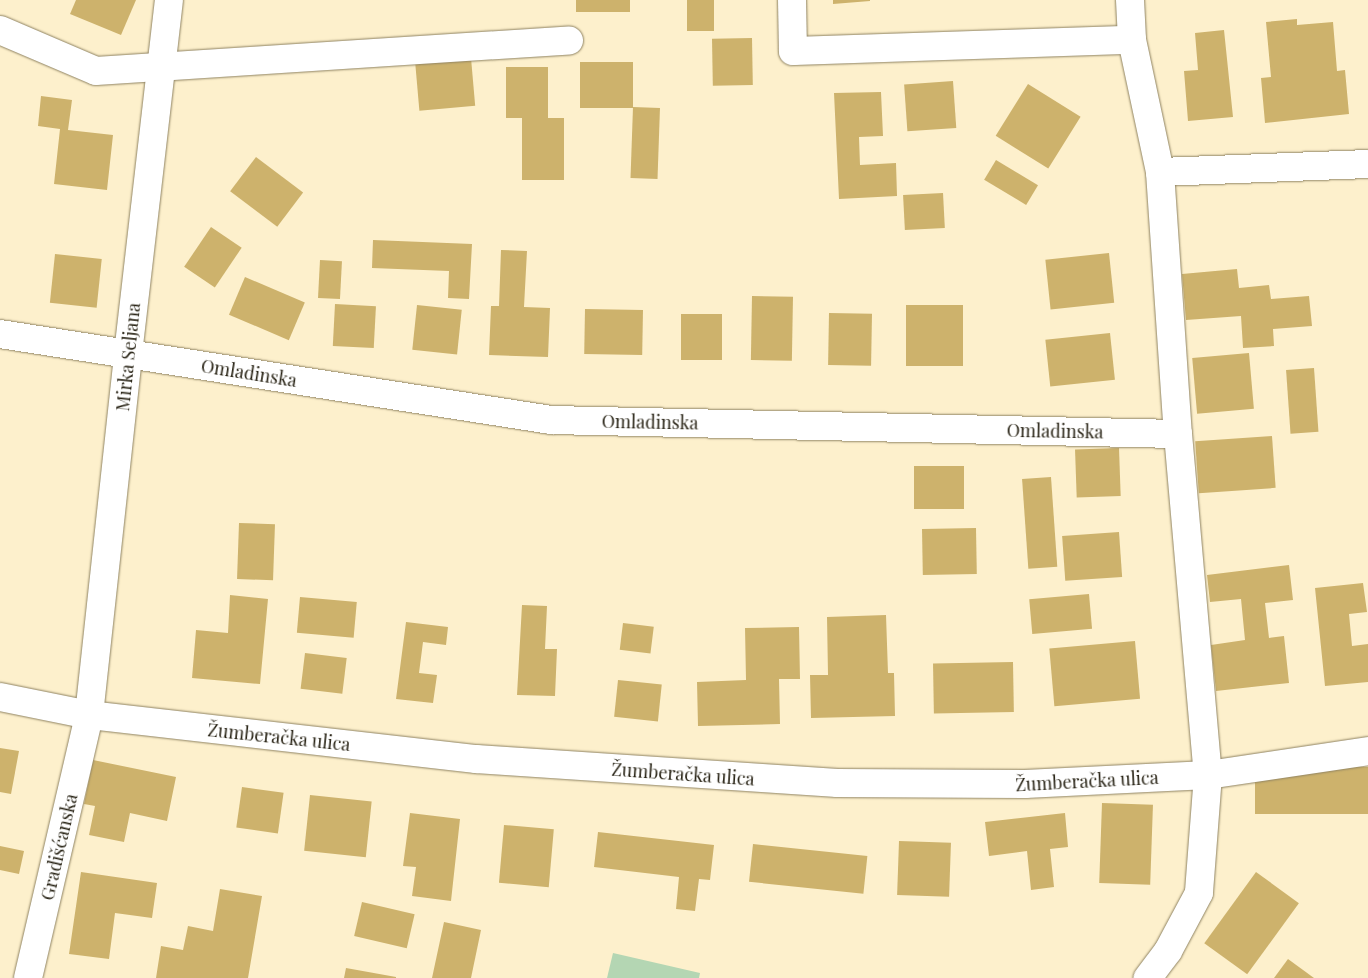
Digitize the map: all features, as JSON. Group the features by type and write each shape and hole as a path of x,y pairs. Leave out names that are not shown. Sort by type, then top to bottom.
{"street":[{"name":"Mirka Seljana","path":"90,715 128,354 169,0"},
{"path":"792,0 793,51 1132,40"},
{"path":"1130,0 1132,40 1160,172 1178,434 1208,775 1200,893 1168,951 1148,978"},
{"path":"0,30 96,72 569,40"},
{"path":"1160,172 1368,164"},
{"name":"Omladinska","path":"0,334 550,420 1178,434"},
{"name":"Žumberačka ulica","path":"0,697 90,715 476,759 837,783 1025,784 1208,775 1368,751"},
{"name":"Gradišćanska","path":"28,978 90,715"}],"green space":[{"path":"613,953 700,973 699,978 607,978"}],"building":[{"path":"76,0 136,0 121,35 70,14"},
{"path":"576,0 630,0 630,12 576,12"},
{"path":"687,0 714,0 714,31 687,31"},
{"path":"833,0 870,0 870,1 833,4"},
{"path":"1297,19 1297,25 1333,22 1337,71 1345,70 1349,114 1265,123 1261,78 1271,77 1266,22"},
{"path":"1224,30 1233,117 1188,121 1184,71 1198,70 1195,33"},
{"path":"752,38 753,85 713,86 712,39"},
{"path":"471,58 475,106 419,111 415,63"},
{"path":"580,62 633,62 633,108 580,108"},
{"path":"506,67 548,67 548,118 564,118 564,180 522,180 522,118 506,118"},
{"path":"953,81 956,128 907,131 904,84"},
{"path":"1028,84 1081,117 1048,169 996,136"},
{"path":"881,92 883,136 859,137 860,165 896,163 897,196 839,199 834,93"},
{"path":"41,96 72,100 68,130 113,135 107,190 54,184 60,129 38,126"},
{"path":"633,107 660,108 658,179 631,178"},
{"path":"256,157 303,193 277,227 230,191"},
{"path":"996,160 1038,185 1026,205 984,180"},
{"path":"943,193 945,228 905,230 903,195"},
{"path":"211,227 242,248 215,287 184,267"},
{"path":"373,240 472,244 469,299 448,298 449,271 372,268"},
{"path":"501,250 527,251 524,307 550,308 548,357 489,355 491,306 499,306"},
{"path":"1109,253 1114,303 1051,309 1045,260"},
{"path":"55,254 102,259 97,308 50,303"},
{"path":"320,260 342,261 340,299 318,298"},
{"path":"1237,269 1239,288 1269,285 1271,299 1309,296 1312,326 1273,329 1274,346 1243,348 1241,316 1186,320 1182,274"},
{"path":"245,277 305,302 289,340 229,315"},
{"path":"752,296 793,297 792,361 751,360"},
{"path":"335,304 376,306 374,348 333,346"},
{"path":"417,305 462,310 457,354 412,350"},
{"path":"906,305 963,305 963,366 906,366"},
{"path":"585,309 643,310 642,355 584,354"},
{"path":"829,313 872,314 871,366 828,365"},
{"path":"681,314 722,314 722,360 681,360"},
{"path":"1110,333 1115,380 1050,387 1045,340"},
{"path":"1249,353 1254,409 1197,414 1192,358"},
{"path":"1314,368 1318,432 1291,434 1286,370"},
{"path":"1272,436 1276,488 1199,493 1195,441"},
{"path":"1119,448 1121,496 1077,498 1075,450"},
{"path":"914,466 964,466 964,509 914,509"},
{"path":"1051,477 1057,567 1028,569 1022,479"},
{"path":"239,523 275,524 273,580 237,579"},
{"path":"976,528 977,574 923,575 922,529"},
{"path":"1119,532 1122,577 1065,581 1062,536"},
{"path":"1289,565 1293,600 1265,603 1269,638 1284,636 1289,683 1216,691 1211,645 1245,640 1241,599 1210,602 1207,575"},
{"path":"1363,583 1367,612 1349,614 1352,646 1368,644 1368,682 1325,686 1315,588"},
{"path":"1089,594 1092,629 1032,634 1029,599"},
{"path":"230,595 268,599 260,684 192,678 196,630 228,633"},
{"path":"300,597 357,602 354,638 297,633"},
{"path":"522,605 547,606 545,649 557,649 555,696 517,695"},
{"path":"886,615 888,673 894,673 895,716 811,718 810,675 828,675 827,617"},
{"path":"406,622 448,627 446,645 423,642 419,673 437,675 433,703 396,699"},
{"path":"623,623 654,627 650,654 620,650"},
{"path":"799,627 800,679 779,679 780,724 698,726 697,682 746,680 745,628"},
{"path":"1135,641 1140,699 1054,706 1049,648"},
{"path":"305,653 347,658 342,694 301,689"},
{"path":"1013,662 1014,712 934,713 933,663"},
{"path":"618,680 662,685 658,721 614,717"},
{"path":"0,748 19,751 11,794 0,792"},
{"path":"93,760 176,777 167,821 130,813 124,842 89,835 95,806 84,804"},
{"path":"1255,767 1368,767 1368,814 1255,814"},
{"path":"242,787 284,793 278,833 236,828"},
{"path":"310,795 372,801 366,857 304,851"},
{"path":"1102,803 1153,805 1150,885 1099,883"},
{"path":"410,813 460,819 451,901 412,896 416,867 403,866"},
{"path":"1065,813 1068,847 1050,849 1054,887 1031,890 1027,851 989,856 985,822"},
{"path":"504,825 554,829 549,887 499,883"},
{"path":"598,832 714,845 710,880 699,879 695,911 676,909 679,877 594,867"},
{"path":"899,841 951,843 949,897 897,895"},
{"path":"753,844 867,856 863,894 749,882"},
{"path":"0,846 24,851 19,874 0,870"},
{"path":"81,872 157,883 152,918 115,913 109,959 69,954"},
{"path":"1256,872 1299,903 1247,974 1204,943"},
{"path":"220,889 262,896 248,978 156,978 161,946 183,950 188,926 213,931"},
{"path":"362,902 415,914 407,948 354,936"},
{"path":"444,922 481,930 471,978 432,978"},
{"path":"1288,959 1314,978 1274,978"},
{"path":"346,968 396,977 396,978 344,978"}]}
